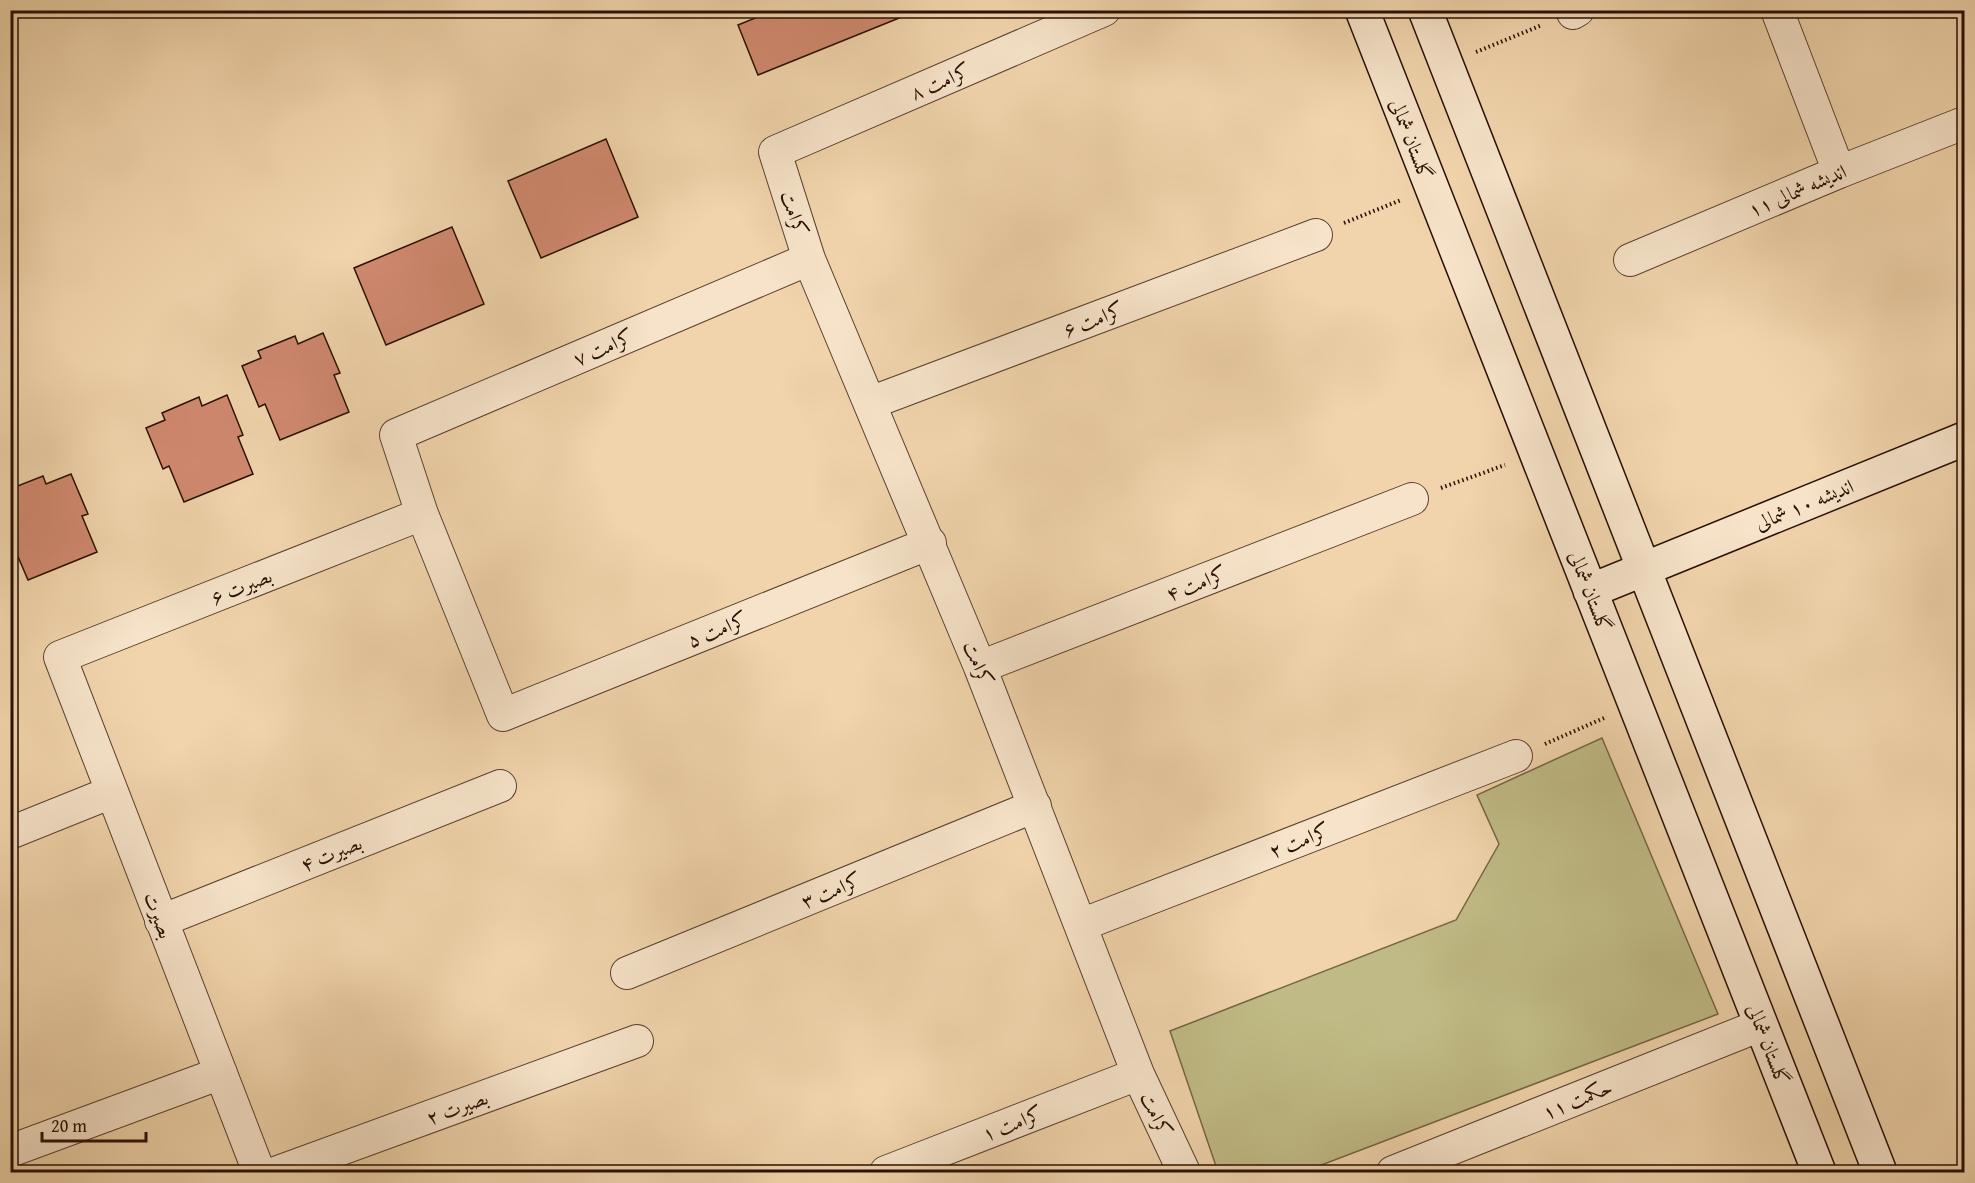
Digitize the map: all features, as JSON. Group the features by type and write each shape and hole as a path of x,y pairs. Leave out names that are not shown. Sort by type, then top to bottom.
{"main road":[{"name":"گلستان شمالی","path":"1362,10 1819,1173"},
{"path":"1425,10 1880,1173"},
{"name":"اندیشه ۱۰ شمالی","path":"1590,591 1965,438"}],"street":[{"name":"کرامت ۸","path":"775,152 1104,10"},
{"path":"1777,10 1839,172"},
{"name":"اندیشه شمالی ۱۱","path":"1630,260 1839,172 1965,123"},
{"name":"کرامت","path":"775,152 809,259 930,543 1035,806 1138,1074 1184,1173"},
{"name":"کرامت ۶","path":"870,403 1316,235"},
{"name":"کرامت ۷","path":"422,514 396,435 809,259"},
{"name":"کرامت ۴","path":"980,667 1413,499"},
{"name":"کرامت ۵","path":"422,514 503,715 930,543"},
{"name":"بصیرت ۶","path":"60,657 422,514"},
{"name":"بصیرت","path":"60,657 259,1173"},
{"name":"کرامت ۲","path":"1081,924 1516,756"},
{"name":"بصیرت ۴","path":"161,921 500,786"},
{"path":"10,833 112,792"},
{"name":"کرامت ۳","path":"627,973 1035,806"},
{"name":"حکمت ۱۱","path":"1394,1173 1761,1025"},
{"name":"بصیرت ۲","path":"278,1173 637,1041"},
{"path":"10,1151 221,1073"},
{"name":"کرامت ۱","path":"886,1173 1138,1074"}],"path":[{"path":"1446,65 1576,12"},
{"path":"1316,235 1431,187"},
{"path":"1413,499 1536,453"},
{"path":"1516,756 1635,705"}],"shaded area":[{"path":"1602,738 1718,1014 1303,1172 1218,1172 1170,1031 1456,920 1499,844 1477,795"}],"building":[{"path":"775,10 919,10 758,75 738,25"},
{"path":"606,139 638,217 541,258 508,181"},
{"path":"452,227 484,304 386,345 354,268"},
{"path":"323,333 340,373 334,375 349,412 280,440 265,404 259,407 242,366 261,358 258,351 295,336 298,344"},
{"path":"227,395 243,435 238,437 253,474 184,502 169,466 163,469 146,428 165,420 162,413 199,397 202,406"},
{"path":"71,474 88,514 82,516 97,552 28,580 13,545 10,546 10,489 43,476 46,484"}]}
